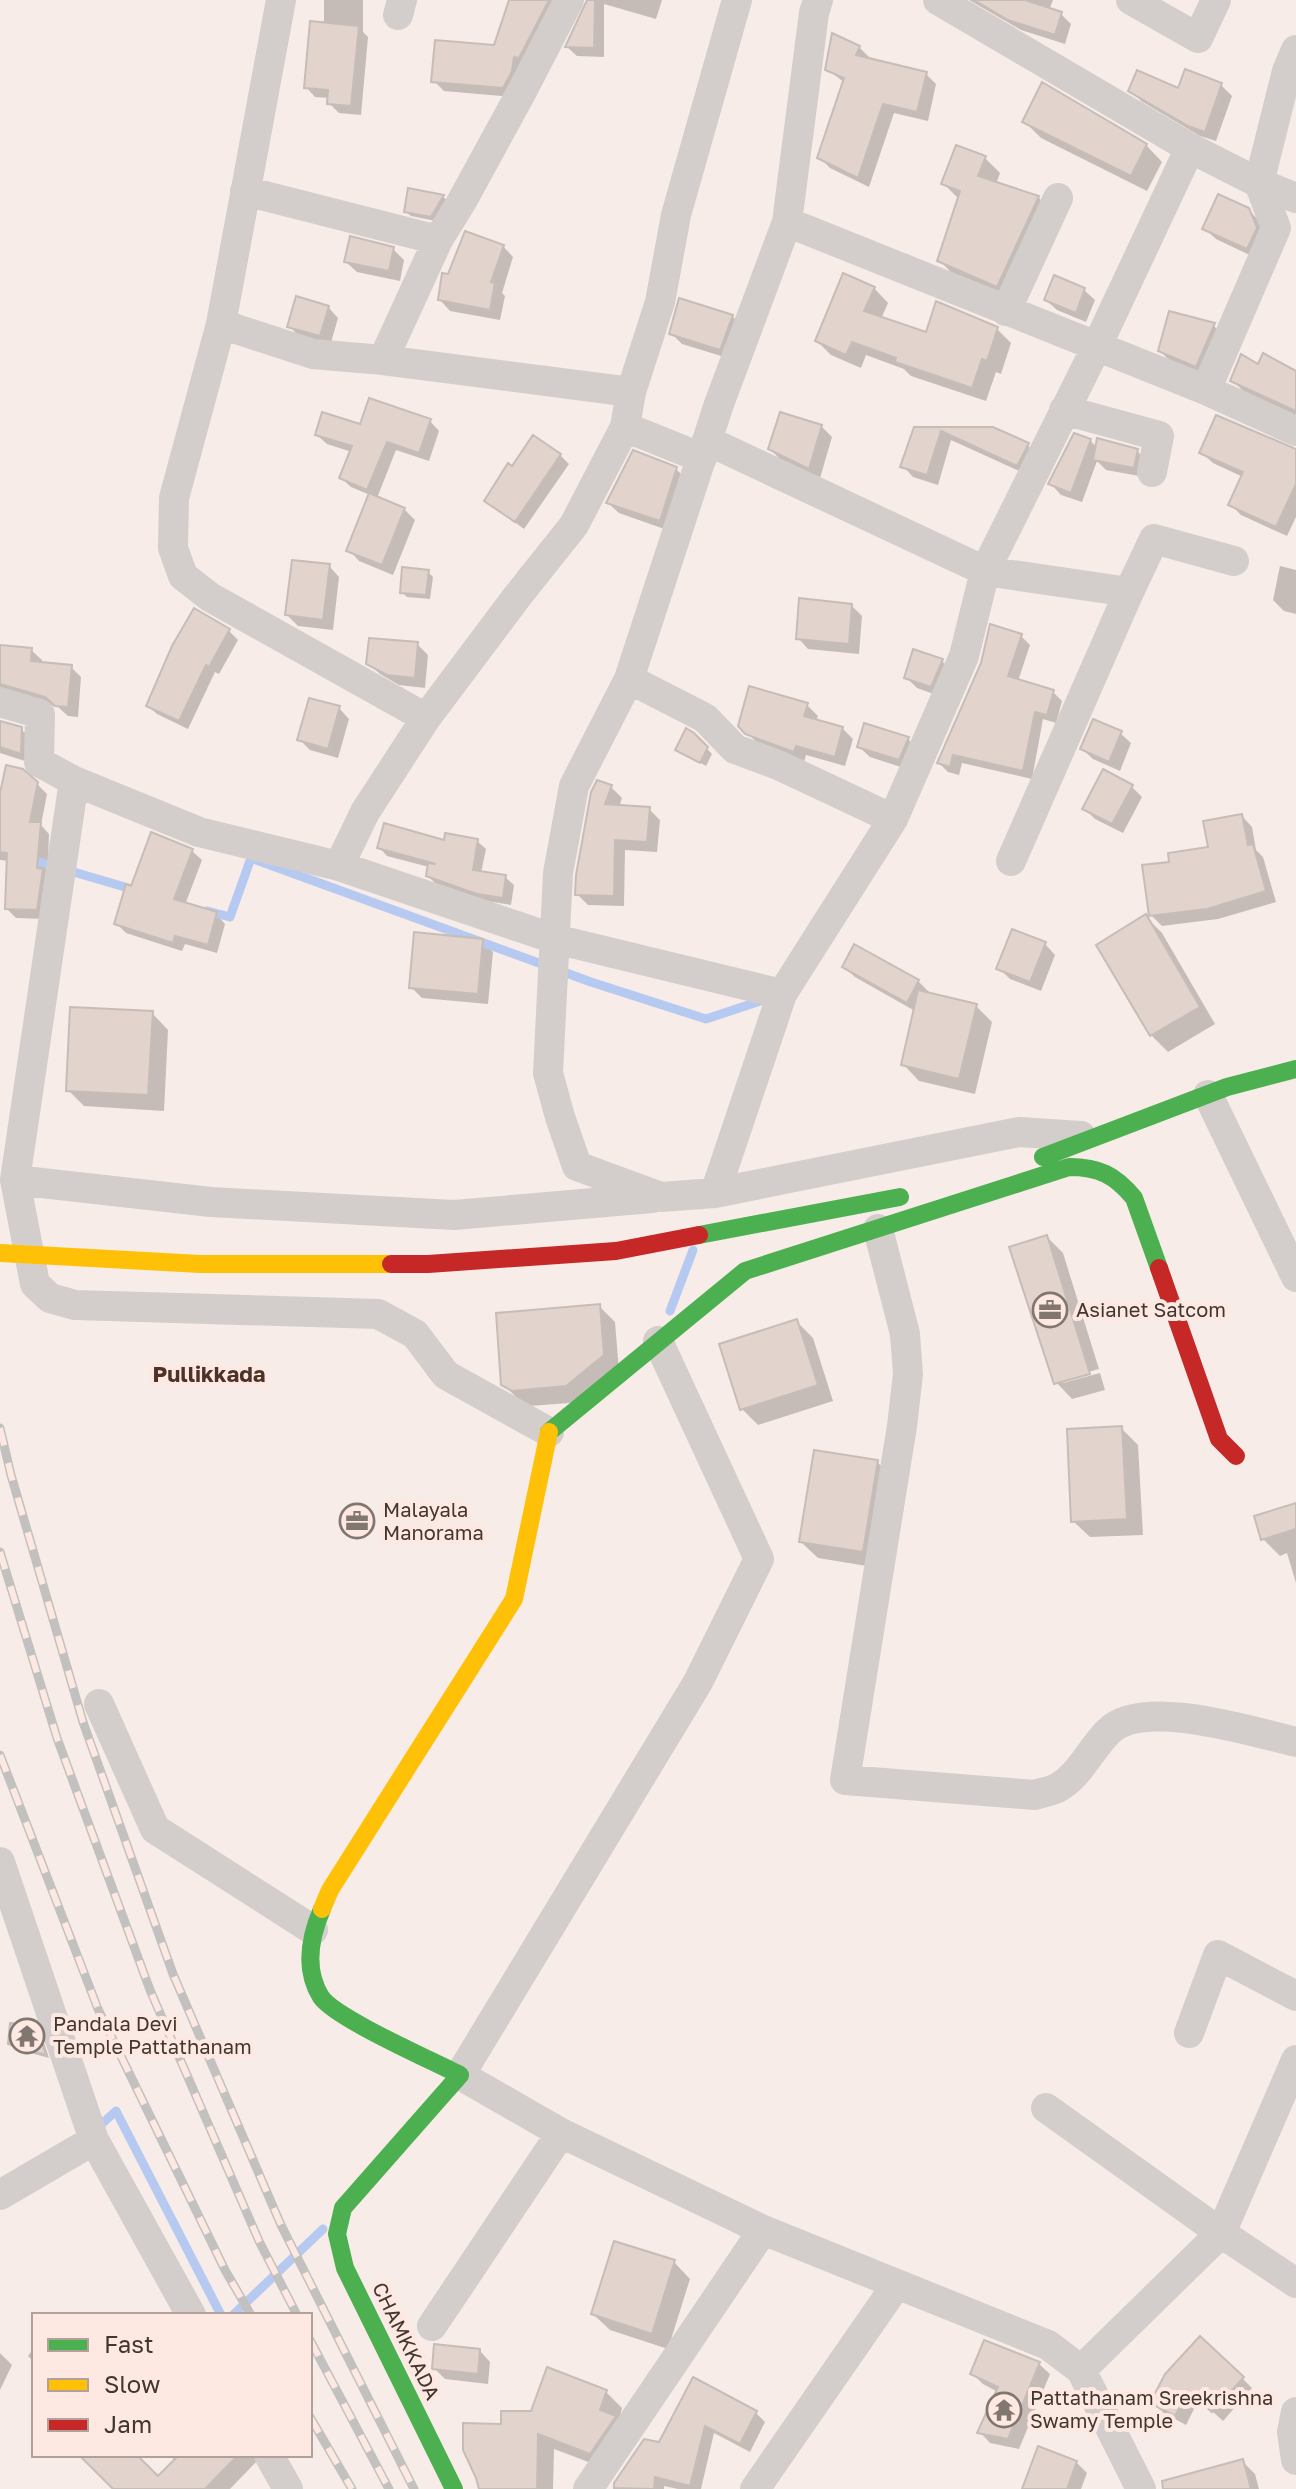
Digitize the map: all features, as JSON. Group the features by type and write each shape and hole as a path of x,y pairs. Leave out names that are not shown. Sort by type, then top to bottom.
{"street":[{"path":"281,0 221,324 174,498 173,548 183,576 210,597 426,718"},
{"path":"383,360 438,240 514,107 569,0"},
{"path":"339,866 365,812 426,718 574,525 625,427 631,392 660,302 676,215 737,0"},
{"path":"661,1197 577,1166 560,1117 548,1073 558,873 574,786 629,679 705,449 787,222 818,0"},
{"path":"938,0 1190,148 1296,198"},
{"path":"1131,0 1198,38 1216,0"},
{"path":"1206,390 1276,228 1259,183 1287,71 1296,50"},
{"path":"715,1193 782,994 893,819 964,656 985,571 1097,346 1190,148"},
{"path":"245,191 438,240"},
{"path":"1006,311 1058,198"},
{"path":"787,222 1206,390 1296,431"},
{"path":"221,324 313,354 631,392"},
{"path":"1064,410 1159,436 1152,472"},
{"path":"625,427 705,449 985,571 1129,592"},
{"path":"1011,861 1154,539 1234,561"},
{"path":"629,679 705,718 735,749 778,765 893,819"},
{"path":"0,702 40,714 39,762 74,781 199,832 339,866 555,939 782,994"},
{"path":"74,781 15,1180 35,1284 50,1298 75,1305 378,1314 415,1334 446,1375 549,1432"},
{"path":"1218,1091 1285,1051"},
{"path":"954,1185 993,1175 1218,1091 1296,1069"},
{"path":"1218,1091 1296,1277"},
{"path":"15,1180 211,1202 454,1215 715,1193 1019,1132 1107,1132"},
{"path":"1107,1132 1107,1172"},
{"path":"1141,2489 1081,2370 1048,2345 763,2230 561,2133 460,2075 343,2016 322,1999 310,1970 313,1930 330,1890 514,1599 549,1432 745,1271 1069,1167 1095,1166 1119,1179 1134,1198 1219,1439 1236,1456"},
{"path":"0,1253 200,1264 428,1264 616,1251 916,1194"},
{"path":"878,1229 905,1334 908,1374 845,1780 1035,1795 1059,1787 1083,1764 1110,1729 1136,1717 1207,1720 1296,1742"},
{"path":"460,2075 698,1682 759,1559 658,1341"},
{"path":"99,1704 155,1829 313,1930"},
{"path":"0,1862 94,2140 190,2313"},
{"path":"1189,2033 1218,1955 1296,1996"},
{"path":"1081,2370 1221,2233 1296,2060"},
{"name":"CHAMKKADA","path":"454,2489 345,2268 337,2234 343,2208 460,2075"},
{"path":"1046,2108 1296,2283"},
{"path":"432,2326 561,2133"},
{"path":"0,2195 94,2140"},
{"path":"588,2489 763,2230"},
{"path":"755,2489 897,2284"},
{"path":"1296,2412 1292,2432 1296,2460"},
{"path":"270,2457 288,2489"}],"building":[{"path":"509,0 549,0 519,58 514,57 512,71 503,88 431,82 435,40 494,45"},
{"path":"587,0 595,0 594,48 565,47"},
{"path":"974,0 1025,0 1062,12 1055,35 1008,20"},
{"path":"310,21 359,26 351,106 327,104 328,90 304,88"},
{"path":"832,33 860,46 856,55 927,72 917,112 883,104 858,178 817,158 844,78 825,70"},
{"path":"1185,69 1222,83 1205,132 1188,126 1128,91 1137,70 1178,88"},
{"path":"1042,82 1147,144 1131,176 1022,122"},
{"path":"956,145 986,156 978,176 1039,196 997,287 937,261 960,191 941,184"},
{"path":"408,188 444,195 431,217 404,212"},
{"path":"1218,194 1249,208 1257,228 1247,249 1202,229"},
{"path":"465,231 504,245 491,282 495,283 490,310 438,300 442,273 448,274"},
{"path":"350,236 394,247 389,271 344,262"},
{"path":"843,273 875,287 864,311 926,332 936,301 998,327 987,361 982,359 972,388 895,362 896,358 852,342 846,355 815,341"},
{"path":"1054,275 1085,288 1076,313 1044,300"},
{"path":"296,296 329,306 320,336 287,327"},
{"path":"679,298 733,315 720,350 669,334"},
{"path":"1169,311 1215,323 1196,367 1158,351"},
{"path":"1263,353 1296,371 1296,411 1230,381 1241,354 1258,364"},
{"path":"369,398 431,419 419,453 387,442 367,490 339,478 352,446 315,435 322,412 360,424"},
{"path":"780,412 822,425 809,469 768,449"},
{"path":"1216,415 1296,449 1296,484 1276,527 1228,505 1243,472 1199,453"},
{"path":"914,427 993,427 1029,443 1017,466 941,431 927,475 900,467"},
{"path":"1074,433 1091,439 1071,493 1048,484"},
{"path":"533,435 561,454 515,522 484,501 508,463 512,466"},
{"path":"1097,438 1138,449 1134,468 1093,460"},
{"path":"633,450 677,467 660,521 606,503"},
{"path":"369,493 405,508 382,565 346,551"},
{"path":"292,560 330,564 323,620 285,615"},
{"path":"402,567 429,570 426,595 400,593"},
{"path":"799,598 852,604 849,644 796,639"},
{"path":"194,608 230,629 209,667 206,665 179,721 146,706 172,646"},
{"path":"990,624 1022,634 1008,676 1054,690 1047,715 1035,712 1023,771 953,755 950,767 937,763 981,663"},
{"path":"369,638 418,642 415,678 387,675 366,664"},
{"path":"0,645 32,648 31,661 72,665 68,707 55,706 45,697 0,684"},
{"path":"913,649 943,659 931,687 904,678"},
{"path":"749,686 808,703 804,716 843,727 835,757 796,746 794,752 745,734 738,726"},
{"path":"309,698 340,706 328,749 297,740"},
{"path":"1093,719 1122,731 1109,762 1080,749"},
{"path":"0,721 22,727 21,754 0,747"},
{"path":"864,723 909,737 899,760 857,747"},
{"path":"686,728 708,747 700,763 675,750"},
{"path":"6,765 23,769 38,782 30,822 41,822 37,868 43,869 37,910 5,909 7,853 0,852 0,793"},
{"path":"1103,769 1133,785 1112,824 1082,809"},
{"path":"597,780 612,785 605,804 650,807 647,842 615,840 614,896 575,895 591,792"},
{"path":"1242,814 1248,845 1253,844 1266,891 1207,909 1149,916 1142,865 1169,862 1168,853 1208,847 1203,821"},
{"path":"384,823 444,840 445,833 478,839 473,870 506,875 503,898 477,894 426,876 428,863 436,864 377,848"},
{"path":"151,832 193,849 174,899 217,912 208,945 175,936 173,943 114,924 126,884 131,886"},
{"path":"1146,914 1200,1007 1150,1036 1096,945"},
{"path":"1012,929 1046,942 1030,982 996,969"},
{"path":"414,932 483,939 478,994 409,988"},
{"path":"854,944 919,980 907,1003 842,967"},
{"path":"918,990 977,1004 959,1079 901,1065"},
{"path":"70,1007 153,1011 148,1095 66,1091"},
{"name":"Asianet Satcom","path":"1047,1235 1090,1374 1054,1384 1009,1247"},
{"path":"600,1304 604,1355 566,1386 512,1391 501,1385 496,1313"},
{"path":"797,1319 818,1385 740,1410 719,1344"},
{"path":"1122,1426 1127,1519 1071,1522 1067,1429"},
{"path":"814,1450 878,1460 863,1552 799,1542"},
{"path":"1296,1503 1296,1529 1261,1540 1254,1516"},
{"name":"Pandala Devi Temple Pattathanam","path":"10,2023 36,2026 46,2055 8,2044"},
{"path":"614,2241 675,2260 652,2334 591,2314"},
{"path":"1200,2336 1244,2377 1212,2412 1188,2391 1175,2416 1150,2403 1165,2374"},
{"name":"Pattathanam Sreekrishna Swamy Temple","path":"984,2340 1040,2362 1008,2439 977,2433 998,2387 970,2374"},
{"path":"434,2344 480,2349 478,2374 432,2369"},
{"path":"547,2367 607,2390 600,2410 616,2416 590,2454 538,2434 537,2489 479,2489 463,2450 463,2423 501,2424 501,2411 531,2411"},
{"path":"693,2377 757,2411 740,2444 705,2426 690,2486 655,2477 654,2489 614,2488 614,2483 644,2439 659,2442"},
{"path":"1038,2446 1077,2461 1067,2489 1022,2489"},
{"path":"81,2457 139,2457 158,2476 177,2457 236,2457 205,2489 113,2489"},
{"path":"1243,2459 1251,2489 1163,2489 1162,2481"}],"waterway":[{"path":"26,858 135,890"},
{"path":"207,911 230,917 251,858 591,982 706,1019 766,999"},
{"path":"670,1311 693,1250"},
{"path":"96,2129 116,2111 220,2313"},
{"path":"235,2313 323,2229"}],"railway":[{"path":"0,1428 83,1722 173,1974 281,2225 414,2489"},
{"path":"0,1552 57,1738 150,1990 259,2241 296,2313"},
{"path":"0,1755 98,2009 225,2270 250,2313"},
{"path":"312,2344 389,2489"},
{"path":"312,2420 352,2489"}],"traffic: fast":[{"path":"1043,1157 1227,1087 1296,1069"},
{"path":"549,1432 745,1271 1069,1167 1106,1174 1127,1190 1134,1198 1159,1268"},
{"path":"699,1235 900,1197"},
{"path":"322,1909 314,1931 311,1953 312,1976 321,1997 364,2027 460,2075 343,2208 337,2234 345,2268 454,2489"}],"traffic: slow":[{"path":"0,1253 200,1264 391,1264"},
{"path":"322,1909 330,1890 514,1599 549,1432"}],"traffic: jam":[{"path":"391,1264 616,1251 699,1235"},
{"path":"1159,1268 1219,1439 1236,1456"}],"place":[{"name":"Asianet Satcom","path":"1050,1310"},
{"name":"Malayala Manorama","path":"357,1521"},
{"name":"Pandala Devi Temple Pattathanam","path":"27,2036"},
{"name":"Pattathanam Sreekrishna Swamy Temple","path":"1004,2410"}],"district":[{"name":"Pullikkada","path":"209,1374"}]}
